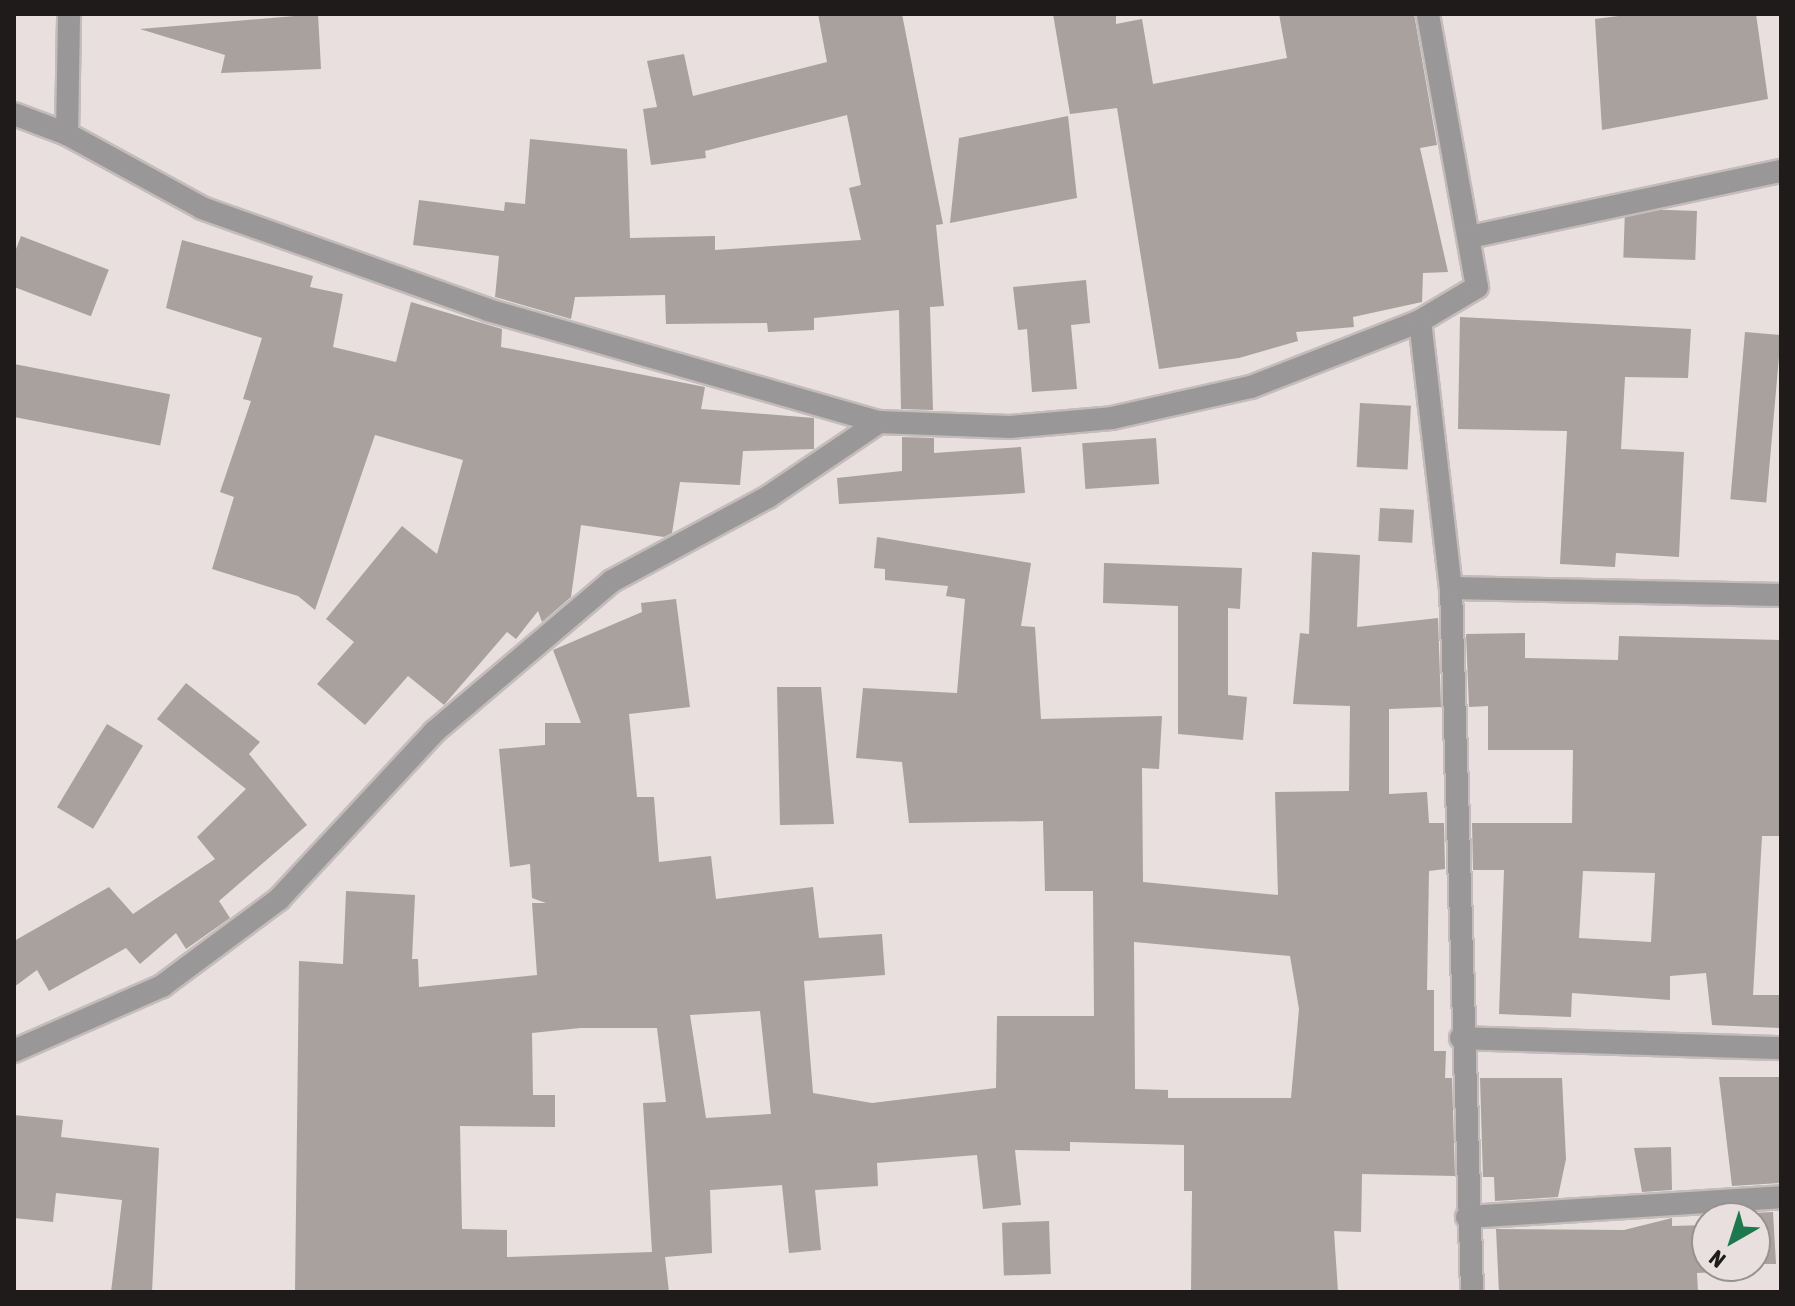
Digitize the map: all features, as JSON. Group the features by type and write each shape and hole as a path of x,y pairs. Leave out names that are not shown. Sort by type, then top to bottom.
{"street":[{"path":"67,134 69,14"},
{"path":"14,114 67,134 202,208 488,310 879,422 1010,427 1112,418 1251,387 1420,321 1477,287 1428,14"},
{"path":"1470,237 1781,171"},
{"path":"1420,321 1451,588 1461,1038 1472,1292"},
{"path":"14,1051 162,986 279,899 434,732 612,581 768,497 879,422"},
{"path":"1451,588 1781,595"},
{"path":"1461,1038 1781,1048"},
{"path":"1467,1217 1781,1197"}],"building":[{"path":"318,14 321,69 221,73 225,55 140,29"},
{"path":"818,14 902,14 943,224 936,225 944,306 930,307 933,410 901,409 899,310 814,318 814,330 768,332 767,323 666,324 665,295 575,297 571,319 495,297 499,256 413,245 419,200 504,211 505,202 525,204 530,139 627,149 630,238 715,236 715,250 861,240 849,188 861,185 847,115 705,151 706,158 651,165 643,109 657,107 647,61 684,54 693,96 827,62"},
{"path":"1053,14 1116,14 1116,24 1142,19 1153,84 1287,58 1279,14 1414,14 1437,145 1420,148 1448,272 1423,273 1422,302 1353,317 1354,327 1296,332 1298,341 1239,358 1159,369 1117,108 1070,114"},
{"path":"1634,14 1756,14 1768,99 1602,130 1595,19"},
{"path":"1068,116 1077,198 950,223 959,138"},
{"path":"1625,208 1697,211 1695,260 1623,257"},
{"path":"21,236 109,270 91,316 14,287 14,254"},
{"path":"182,240 313,276 310,287 343,294 333,347 396,362 411,302 502,329 501,347 705,387 701,409 814,418 814,449 743,451 740,485 680,482 672,533 664,537 581,525 571,597 542,622 538,611 516,639 507,632 444,705 408,676 365,725 317,684 354,642 326,619 402,526 437,554 463,460 375,435 315,610 298,596 212,569 234,497 220,492 251,401 243,399 262,338 166,308"},
{"path":"1086,280 1090,323 1071,325 1077,389 1032,392 1027,329 1018,330 1013,287"},
{"path":"1460,317 1691,329 1688,378 1625,377 1621,449 1684,452 1679,557 1616,553 1615,567 1560,564 1567,431 1458,429"},
{"path":"1745,332 1781,335 1766,502 1730,499"},
{"path":"14,364 170,394 160,445 14,417"},
{"path":"1360,403 1411,406 1408,470 1357,467"},
{"path":"902,437 934,438 934,453 1021,447 1025,493 839,504 837,478 902,471"},
{"path":"1156,438 1159,484 1085,489 1082,443"},
{"path":"1380,508 1414,510 1412,543 1378,541"},
{"path":"877,537 1031,563 1021,626 1035,627 1041,719 1162,716 1159,769 1142,768 1143,882 1278,895 1275,792 1349,791 1350,706 1293,704 1300,633 1309,634 1312,552 1360,555 1357,627 1438,618 1441,707 1389,709 1389,794 1427,792 1429,823 1444,823 1445,869 1429,871 1427,990 1434,990 1434,1051 1446,1051 1445,1078 1452,1078 1455,1176 1362,1174 1361,1232 1334,1231 1338,1292 1191,1292 1192,1191 1184,1191 1184,1145 1070,1142 1070,1151 1015,1150 1021,1205 983,1209 977,1155 877,1163 878,1186 815,1190 821,1250 789,1253 782,1185 710,1190 712,1253 665,1257 669,1292 295,1292 299,961 343,964 346,891 415,895 412,959 418,959 419,987 537,975 532,903 546,903 532,898 530,864 510,867 499,749 545,745 545,723 581,723 553,650 642,612 641,603 676,599 690,707 629,714 637,797 654,797 659,862 711,856 716,899 813,887 819,938 882,934 885,975 804,981 813,1093 872,1103 996,1088 997,1016 1094,1016 1093,891 1045,891 1043,821 909,823 902,762 856,758 863,688 957,693 965,599 946,596 948,586 885,580 885,569 874,568","holes":["1134,942 1290,956 1299,1009 1291,1098 1168,1098 1168,1090 1135,1089","760,1011 771,1114 706,1118 690,1015","580,1028 657,1028 666,1102 643,1103 652,1252 507,1257 507,1230 462,1229 460,1126 555,1127 555,1095 533,1095 532,1033"]},
{"path":"1104,563 1242,568 1240,609 1228,608 1228,695 1247,697 1243,740 1178,734 1178,606 1103,603"},
{"path":"1525,633 1525,658 1618,660 1619,636 1781,640 1781,836 1762,836 1753,995 1781,995 1781,1028 1712,1025 1706,973 1670,976 1670,1000 1572,993 1571,1017 1499,1014 1504,870 1473,870 1472,823 1572,823 1573,750 1488,750 1488,706 1469,707 1466,634","holes":["1583,871 1655,873 1651,942 1579,938"]},
{"path":"186,683 260,742 249,754 307,825 219,901 230,918 186,949 176,933 140,964 126,948 49,991 37,970 14,987 14,941 109,887 133,914 215,859 197,837 246,789 157,719"},
{"path":"777,687 821,687 834,824 780,825"},
{"path":"107,724 143,746 93,829 57,807"},
{"path":"1719,1077 1781,1077 1781,1183 1732,1186"},
{"path":"1480,1078 1562,1078 1566,1159 1558,1197 1495,1201 1494,1177 1483,1177"},
{"path":"14,1115 63,1120 61,1137 159,1148 152,1292 111,1292 122,1200 56,1193 53,1222 14,1218"},
{"path":"1671,1147 1672,1190 1642,1192 1634,1148"},
{"path":"1773,1212 1776,1264 1771,1264"},
{"path":"1672,1218 1672,1226 1691,1225 1691,1282 1697,1282 1698,1292 1499,1292 1496,1229 1624,1230"},
{"path":"1049,1221 1051,1274 1004,1276 1002,1223"}]}
